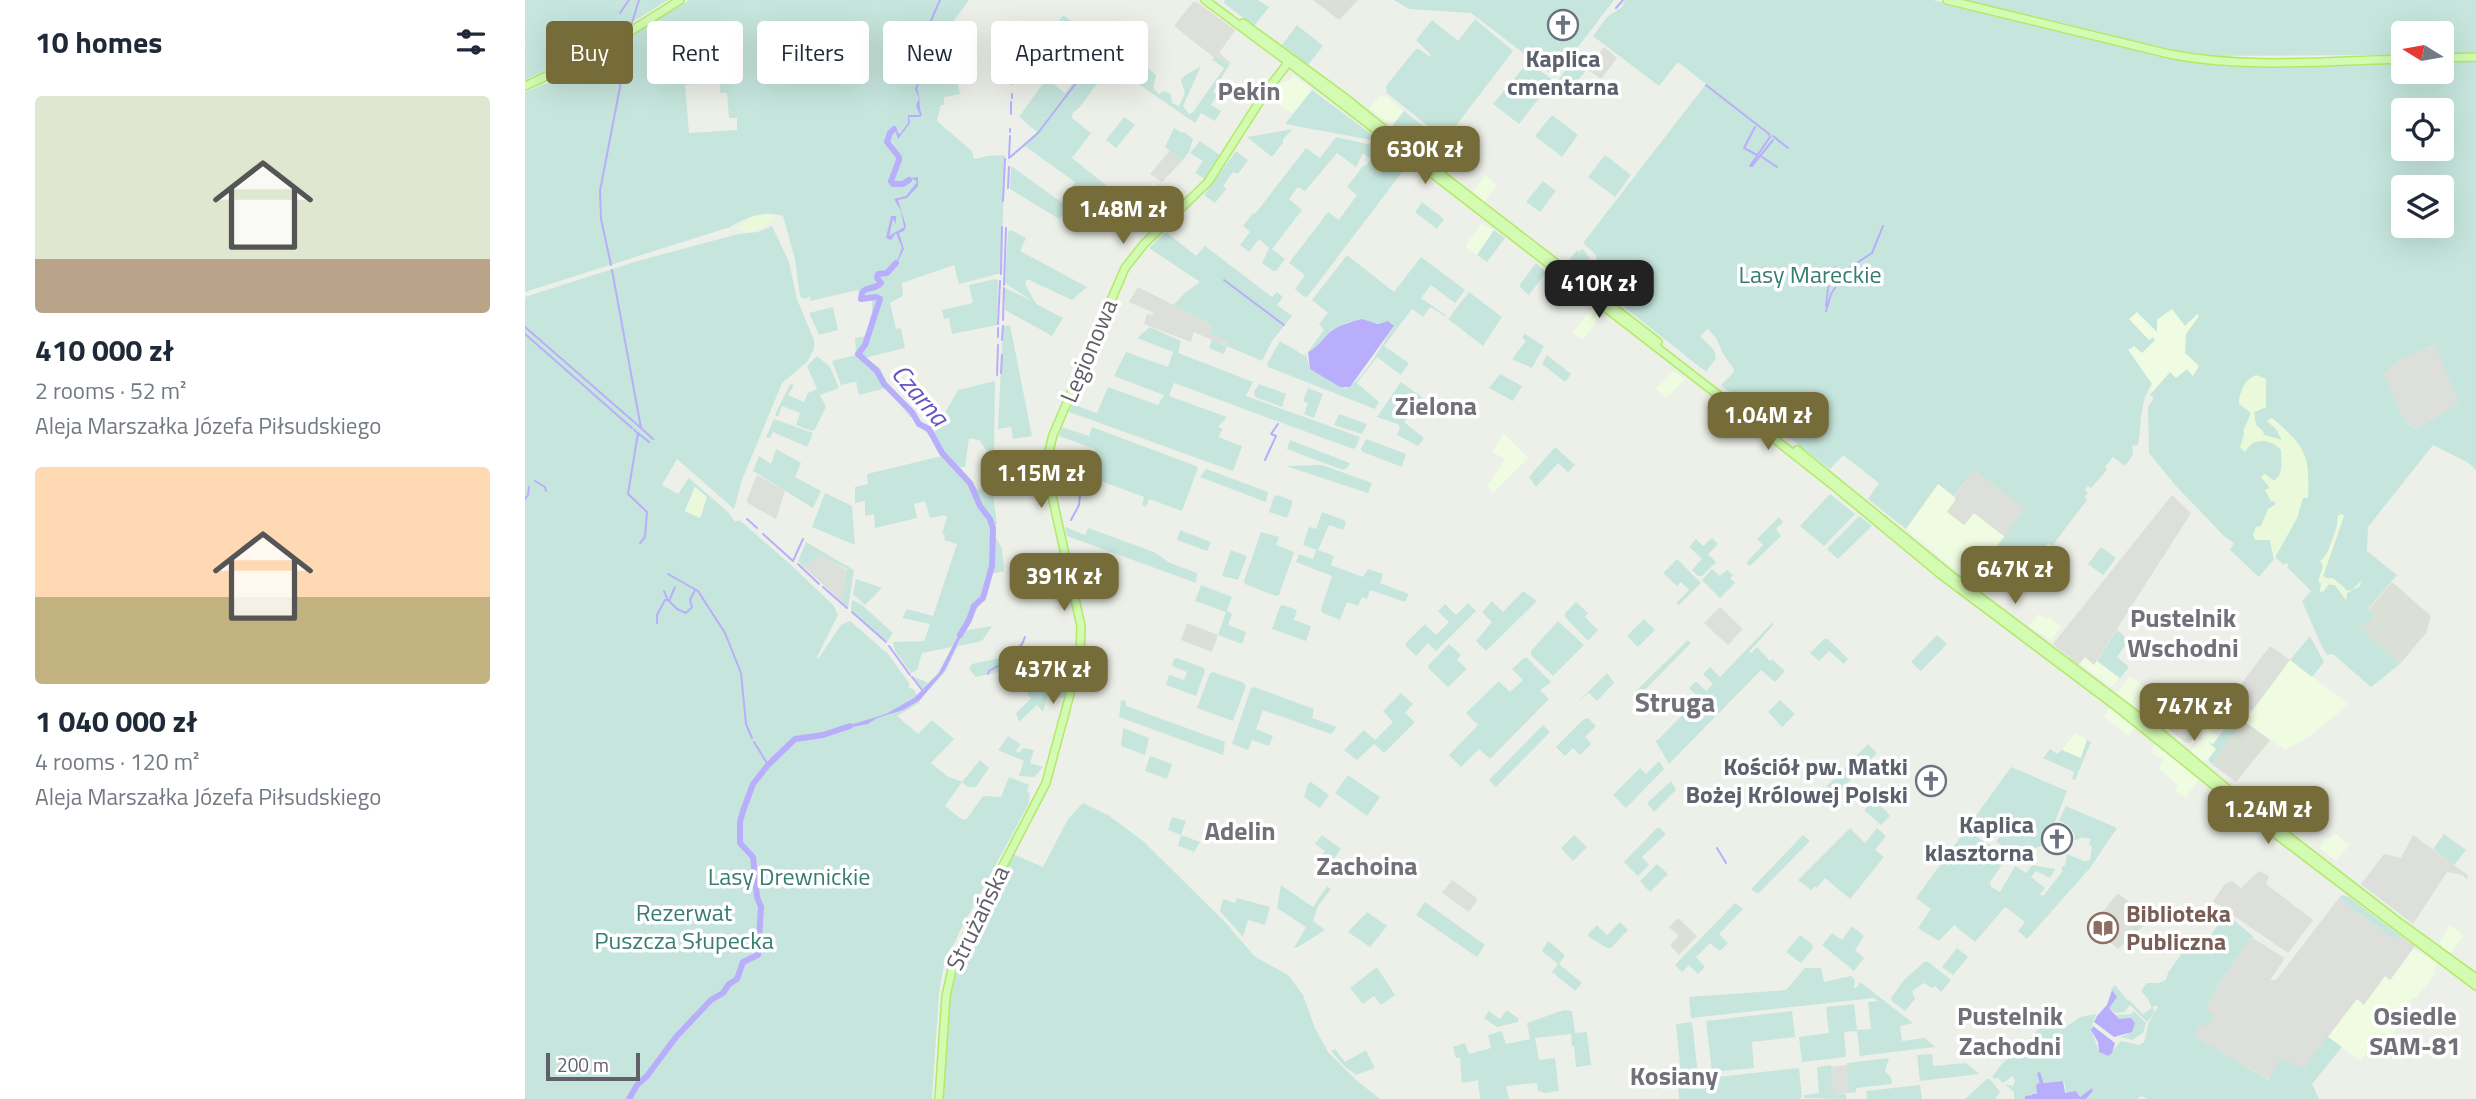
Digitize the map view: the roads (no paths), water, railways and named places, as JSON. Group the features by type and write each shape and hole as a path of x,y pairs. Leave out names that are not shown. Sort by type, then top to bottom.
{"main road":[{"path":"525,86 596,53 680,0"},
{"path":"1205,0 1289,58 1834,485 1940,574 2117,707 2277,836 2476,986"},
{"path":"1212,0 1827,474 1948,573 2163,735 2237,797 2395,920 2476,978"},
{"path":"1947,0 2169,54 2204,60 2252,62 2391,59"},
{"path":"2454,58 2476,57"},
{"name":"Legionowa","path":"1043,788 1082,644 1080,621 1048,478 1048,455 1053,435 1125,268 1139,250 1208,181 1272,83 1280,65 1289,58"},
{"name":"Strużańska","path":"939,1099 946,996 954,960 1043,788"}],"waterway":[{"path":"620,13 629,0"},
{"path":"633,21 639,0"},
{"path":"1616,8 1623,0"},
{"path":"611,265 601,219 600,191 621,84"},
{"path":"1009,158 1038,133 1075,84"},
{"path":"1706,85 1769,134 1770,137 1750,166"},
{"path":"1011,102 1011,114"},
{"path":"1755,127 1744,148 1757,155"},
{"name":"Czarna","path":"894,129 887,142 899,160 891,181 893,184 903,184 909,180"},
{"path":"1009,157 1010,136"},
{"path":"1773,136 1788,148"},
{"path":"1752,166 1773,140"},
{"path":"1762,157 1777,167"},
{"path":"1003,201 1005,159"},
{"path":"1008,188 1009,167"},
{"path":"1849,268 1872,253 1883,226"},
{"path":"1001,274 1002,227"},
{"path":"1004,285 1006,228"},
{"name":"Czarna","path":"896,263 887,273 878,274 877,278 881,283 879,285 863,292 861,299 880,299 865,345 858,354 877,371 884,384 912,412 919,424 929,429 942,453 970,483 980,506 990,519 993,528 992,566 983,598 974,606 960,635"},
{"path":"1826,306 1829,280 1835,267"},
{"path":"525,327 641,428 612,270"},
{"path":"1826,311 1831,294 1846,271"},
{"path":"1224,280 1284,325"},
{"path":"998,324 1000,281"},
{"path":"1003,320 1004,288"},
{"path":"1002,340 1003,326"},
{"path":"998,328 998,337"},
{"path":"525,334 632,428"},
{"path":"997,375 998,345"},
{"path":"1001,373 1002,355"},
{"path":"1265,460 1276,436 1271,434 1278,424"},
{"path":"641,428 653,439"},
{"path":"634,430 649,442"},
{"path":"638,433 628,494 647,512 645,537 640,543"},
{"path":"535,481 545,487 546,491"},
{"path":"1071,520 1079,505 1081,485"},
{"path":"525,499 529,487"},
{"path":"747,519 757,528"},
{"path":"763,534 793,561 803,539"},
{"path":"798,564 819,584"},
{"path":"668,574 698,591 725,633 741,673 746,724 752,738"},
{"path":"675,587 669,601 686,613 692,607 690,600 695,590"},
{"path":"823,587 847,608"},
{"path":"664,591 667,598"},
{"path":"657,623 657,615 665,600 669,600"},
{"path":"852,612 886,642"},
{"path":"1012,654 1025,637"},
{"path":"889,646 910,675"},
{"path":"1001,664 1009,656"},
{"path":"988,674 998,666"},
{"path":"912,677 922,690"},
{"name":"Czarna","path":"629,1099 676,1037 711,1000 737,979 743,962 758,955 761,907 757,897 753,857 740,843 740,822 753,784 795,739 823,735 850,726"},
{"path":"754,742 768,765"},
{"path":"1717,848 1726,863"},
{"path":"2039,1074 2041,1081"}],"place":[{"name":"Kaplica cmentarna","path":"1563,25"},
{"name":"Kościół pw. Matki Bożej Królowej Polski","path":"1931,781"},
{"name":"Kaplica klasztorna","path":"2057,839"},
{"name":"Biblioteka Publiczna","path":"2103,928"}],"district":[{"name":"Pekin","path":"1249,91"},
{"name":"Zielona","path":"1436,406"},
{"name":"Pustelnik Wschodni","path":"2183,633"},
{"name":"Struga","path":"1675,702"},
{"name":"Adelin","path":"1240,831"},
{"name":"Zachoina","path":"1367,866"},
{"name":"Pustelnik Zachodni","path":"2010,1031"},
{"name":"Osiedle SAM-81","path":"2415,1031"},
{"name":"Kosiany","path":"1674,1076"}],"park label":[{"name":"Lasy Mareckie","path":"1810,275"},
{"name":"Lasy Drewnickie","path":"789,877"},
{"name":"Rezerwat Puszcza Słupecka","path":"684,927"}]}
